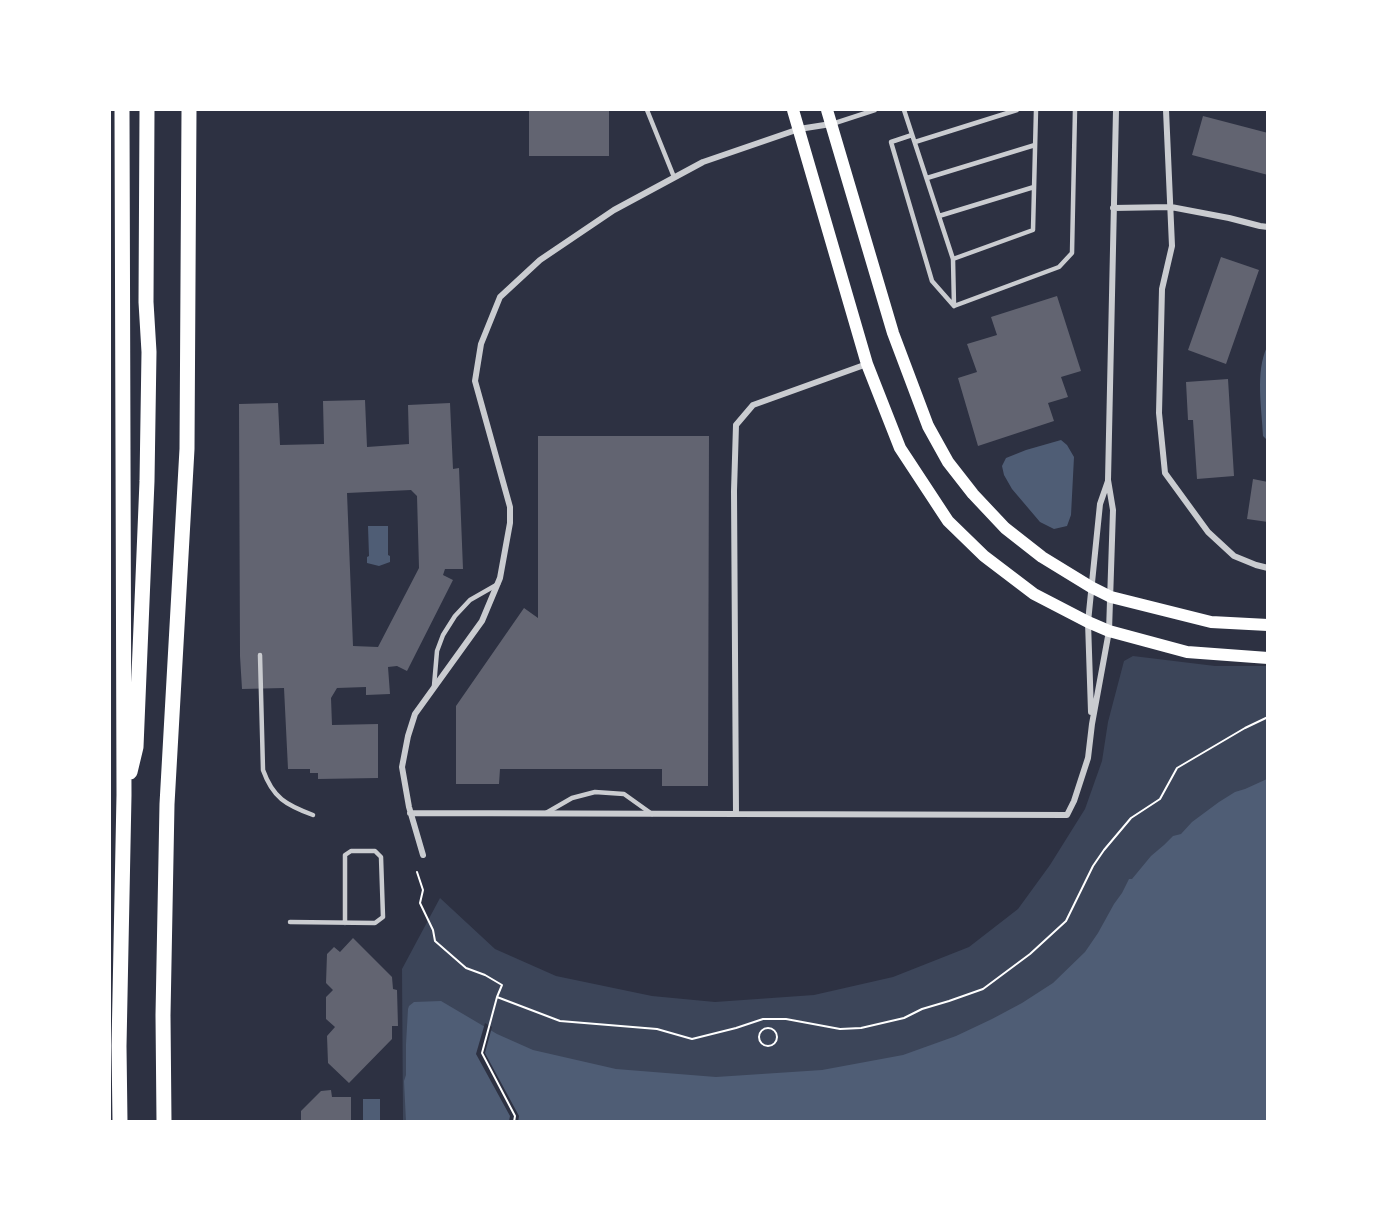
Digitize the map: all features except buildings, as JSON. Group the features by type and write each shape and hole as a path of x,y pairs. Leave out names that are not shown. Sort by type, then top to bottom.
{"highway":[{"path":"120,1122 119,1046 124,795 122,110"},
{"path":"124,795 136,747 147,481 149,352 146,302 147,110"},
{"path":"164,1122 163,1016 167,804 187,449 189,110"}],"main road":[{"path":"793,110 867,364 900,448 948,521 984,555 1034,594 1109,631 1186,652 1268,658"},
{"path":"827,110 893,333 927,426 948,462 974,494 1005,528 1042,557 1111,597 1211,622 1268,625"}],"street":[{"path":"410,813 1067,815 1088,758 1109,631 1113,510 1108,480 1116,110"},
{"path":"1166,110 1172,246 1162,289 1159,413 1165,473 1208,531 1234,556 1268,568"},
{"path":"423,855 410,813 402,767 415,714 482,621 500,578 510,523 510,507 475,381 481,344 500,297 540,260 614,210 674,177 703,162 799,129 832,124"},
{"path":"1113,208 1171,207 1268,227"},
{"path":"736,814 734,491 736,425 753,405 867,364"},
{"path":"1092,724 1088,622 1100,504 1108,480"}],"lane":[{"path":"647,110 674,177"},
{"path":"832,124 875,110"},
{"path":"904,110 953,259 954,306"},
{"path":"915,142 1017,110"},
{"path":"953,259 1033,230 1036,110"},
{"path":"954,306 1059,267 1072,253 1075,110"},
{"path":"912,135 891,142 932,282 954,306"},
{"path":"927,178 1035,146"},
{"path":"939,216 1034,187"},
{"path":"434,687 437,651 443,635 455,616 470,600 498,584"},
{"path":"261,655 263,770 269,785 280,799 292,807 313,815"},
{"path":"546,813 572,798 595,792 624,794 652,814"},
{"path":"290,922 345,923 375,923 383,917 381,857 375,851 351,851 345,855 345,923"}],"path":[{"path":"497,998 560,1022 657,1029 692,1039 766,1019 786,1019 840,1029 861,1028 904,1018 922,1009 983,989 1030,954 1066,921 1104,850 1131,819 1160,799 1178,768 1268,717"},
{"path":"417,872 423,890 420,903 433,930 435,941 466,968 502,985 482,1053 515,1116 514,1122"},
{"path":"766,1019 767,1028"},
{"path":"767,1028 773,1030 776,1035 776,1041 769,1046 761,1044 758,1038 760,1032 767,1028"}],"shaded area":[{"path":"1267,347 1267,440 1263,436 1260,379"},
{"path":"1061,440 1074,457 1071,515 1067,526 1054,529 1040,522 1012,489 1002,466 1006,458"},
{"path":"368,526 388,526 390,562 379,566 367,563 369,556"},
{"path":"1133,656 1215,666 1267,666 1267,1121 403,1121 402,969 440,898 495,949 556,976 652,996 715,1002 814,995 893,977 969,947 1018,909 1050,865 1085,809 1102,761 1108,722 1124,661"},
{"path":"1267,779 1267,1121 406,1122 404,1081 408,1009 414,1002 441,1001 497,1034 533,1050 616,1069 716,1077 822,1070 903,1055 956,1036 1022,1003 1053,983 1085,952 1129,879 1132,879 1151,856 1173,836 1181,834 1192,822 1219,802 1235,792"},
{"path":"363,1099 380,1099 380,1121 363,1121"}],"pier":[{"path":"485,1023 492,1027 485,1053 519,1116 518,1122 509,1121 510,1116 476,1054"}]}
